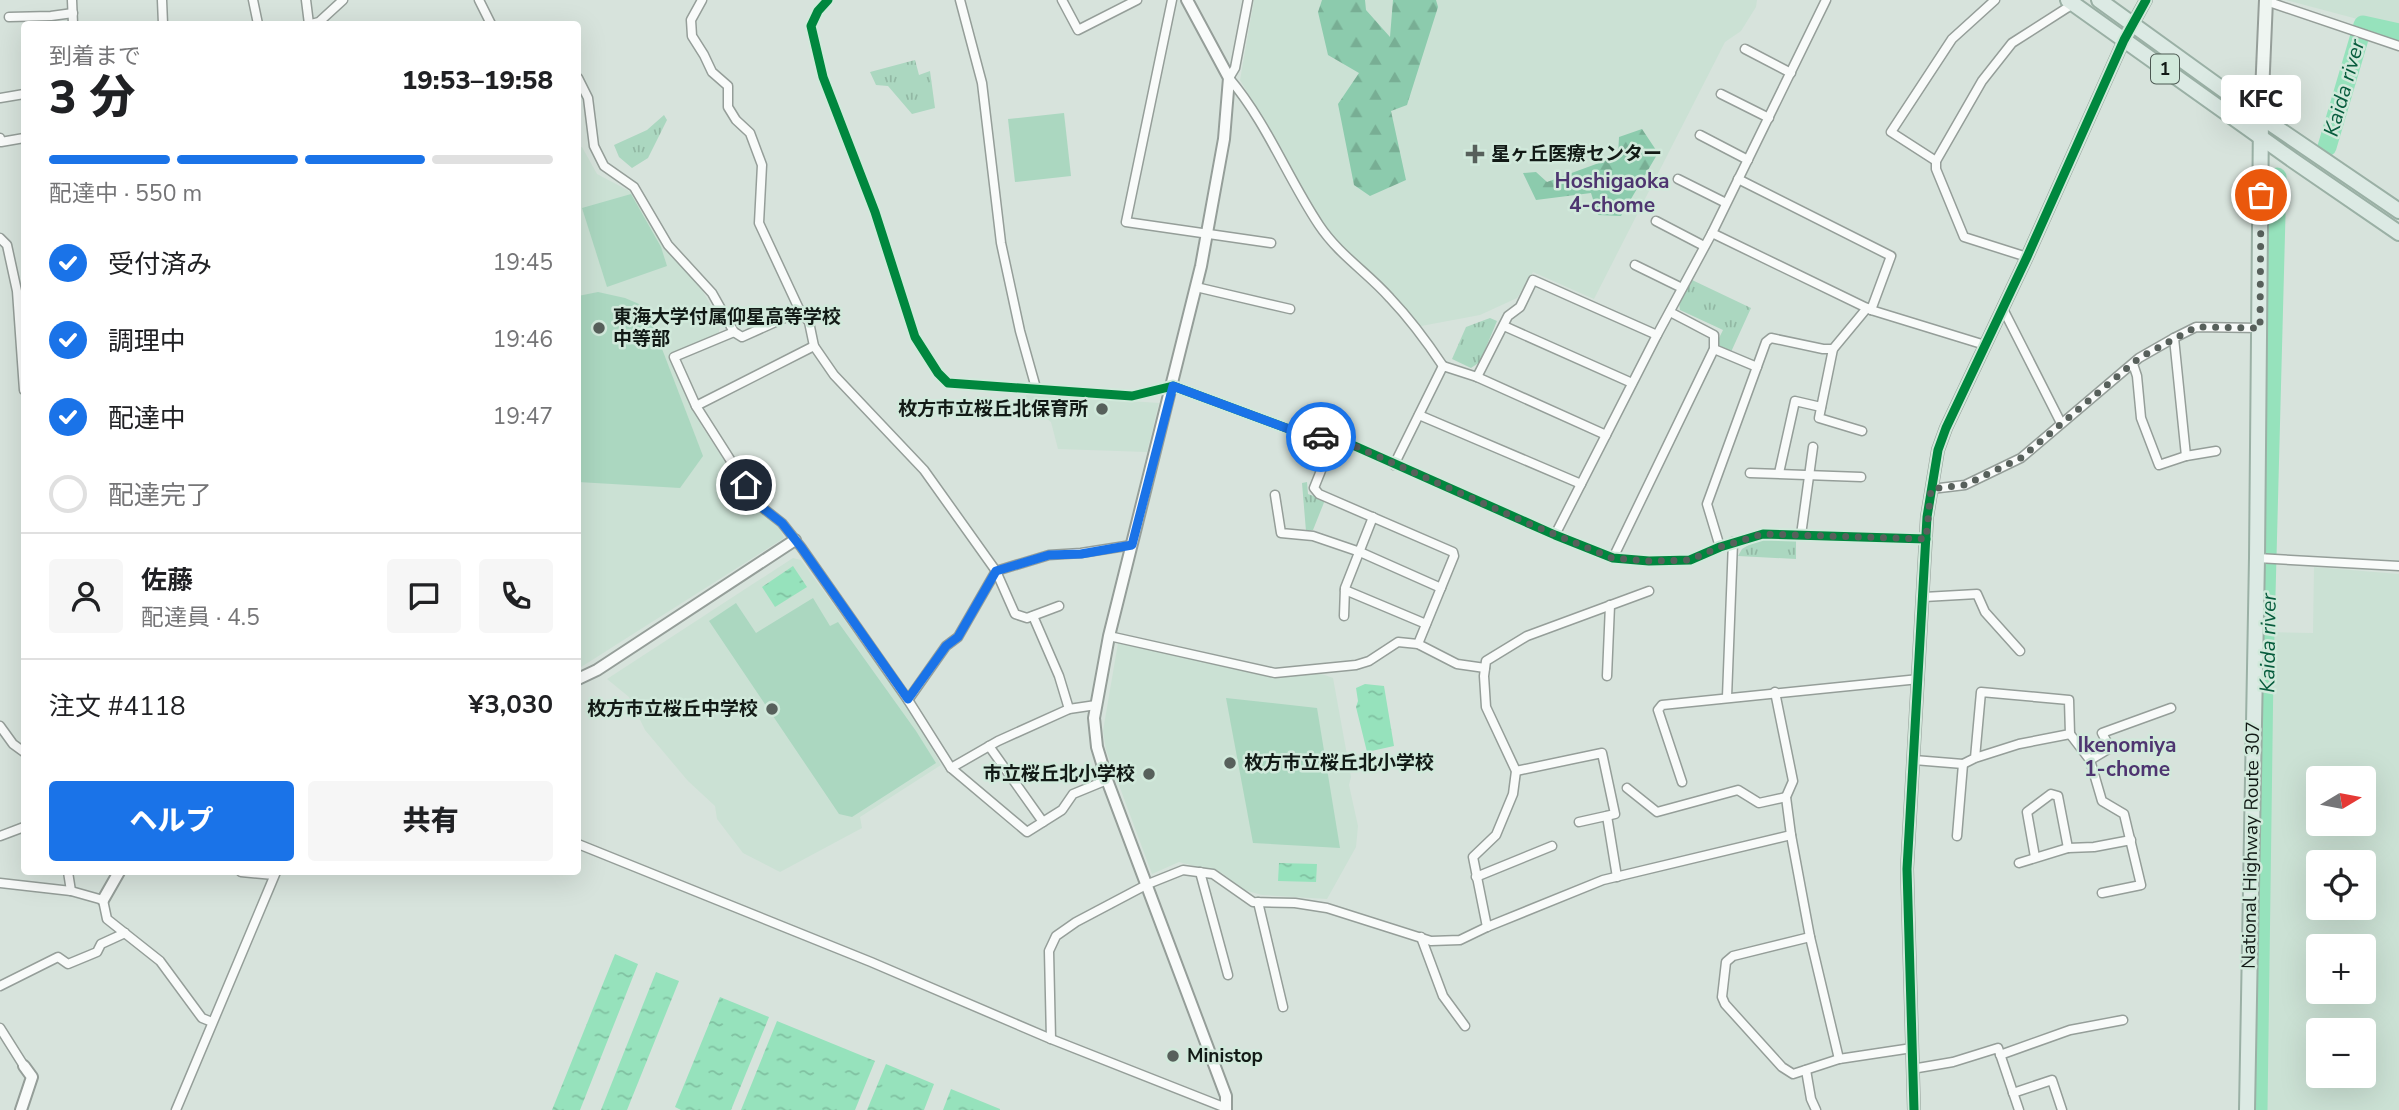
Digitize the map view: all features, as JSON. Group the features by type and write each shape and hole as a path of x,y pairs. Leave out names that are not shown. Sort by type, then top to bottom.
{"highway":[{"name":"1","path":"2099,0 2133,27 2399,211"},
{"name":"1","path":"2071,2 2399,233"},
{"name":"National Highway Route 307","path":"2247,1110 2257,558 2261,117"}],"main road":[{"path":"2261,117 2266,0"}],"street":[{"path":"72,0 73,21"},
{"path":"162,0 163,21"},
{"path":"253,0 257,21"},
{"path":"306,0 310,21"},
{"path":"320,21 343,0"},
{"path":"479,0 490,21"},
{"path":"702,0 691,20 692,36 712,72 728,86 728,107 736,120 750,133 762,165 759,223 800,311 809,322 814,346 834,375 924,470 996,571 1015,614 1027,618 1059,606"},
{"path":"828,0 818,11 811,26 823,77 875,212 915,337 938,373 948,383 1132,396 1173,386 1305,435 1339,439 1612,558 1690,560 1733,542 1763,534 1926,539"},
{"path":"960,0 982,83 1001,243 1020,331 1037,388"},
{"path":"1062,0 1078,30 1137,0"},
{"path":"1172,0 1126,222 1270,243"},
{"path":"1187,0 1229,78 1281,157 1319,225 1347,260 1392,299 1443,366 1477,377 1606,435"},
{"path":"581,845 1226,1109 1226,1096 1107,780 1097,747 1094,718 1109,636 1196,287 1224,139 1229,78 1235,68 1248,0"},
{"path":"1555,535 1712,233 1826,0"},
{"path":"1936,161 1891,132 1952,38 1995,0"},
{"path":"1914,1110 1906,887 1926,539 1938,450 2124,40 2146,0"},
{"path":"2266,0 2399,46"},
{"path":"2027,257 1964,237 1936,169 1936,161 1982,81 2012,43 2071,2"},
{"path":"9,17 52,20 73,13"},
{"path":"1745,49 1791,73"},
{"path":"581,84 588,98 594,146 604,166 634,187 667,245 712,293 734,332 743,337 800,311"},
{"path":"0,98 21,94"},
{"path":"1721,94 1769,118"},
{"path":"1700,135 1748,160"},
{"path":"0,138 1,142 21,139"},
{"path":"1678,179 1726,203"},
{"path":"1738,179 1891,256 1869,309 1833,349 1819,418 1862,431"},
{"path":"1656,221 1704,246"},
{"path":"1712,233 1869,309 1985,345"},
{"path":"0,238 7,244 17,290 21,346"},
{"path":"1635,265 1682,288"},
{"path":"1477,377 1508,316 1520,307 1533,281 1657,335"},
{"path":"1196,287 1290,309"},
{"path":"2002,307 2061,423"},
{"path":"1612,558 1714,349 1714,335 1670,312"},
{"path":"1504,326 1632,383"},
{"path":"1931,489 1965,485 2021,458 2139,358 2196,327 2260,328"},
{"path":"734,332 674,357 696,406 759,505 782,523 795,540 908,699 951,768 1027,832 1062,810 1073,794 1107,780"},
{"path":"1720,547 1707,504 1766,342 1771,338 1833,349"},
{"path":"2174,338 2186,456"},
{"path":"696,406 814,346"},
{"path":"1714,349 1757,367"},
{"path":"2133,364 2137,376 2141,418 2159,465 2186,456 2216,451"},
{"path":"1394,465 1443,366"},
{"path":"1779,473 1795,401 1821,407"},
{"path":"1419,415 1581,484"},
{"path":"1334,438 1314,488 1319,494 1453,552 1454,556 1418,644"},
{"path":"1801,535 1812,447"},
{"path":"1750,473 1861,477"},
{"path":"1275,495 1281,533 1312,536 1360,551 1441,588"},
{"path":"1344,616 1345,590 1373,517"},
{"path":"581,677 597,670 795,540"},
{"path":"1727,697 1733,542"},
{"path":"908,699 946,646 958,637 996,571 1049,555 1081,554 1132,545"},
{"path":"2257,558 2399,566"},
{"path":"1345,590 1426,624"},
{"path":"1487,927 1473,857 1496,835 1513,794 1516,771 1486,706 1486,661 1527,636 1649,591"},
{"path":"1924,597 1978,594 1985,612 2020,651"},
{"path":"1608,676 1610,605"},
{"path":"1033,616 1059,676 1069,709"},
{"path":"1109,636 1275,673 1356,665 1369,661 1398,642 1418,644 1457,664 1485,668"},
{"path":"1682,782 1658,710 1661,705 1919,679"},
{"path":"1775,692 1793,781 1786,797 1791,835 1839,1059"},
{"path":"1975,758 1982,692 2069,700 2070,734 2090,760 2102,801 2124,814 2141,885 2102,894"},
{"path":"951,768 989,746 1069,709 1096,705"},
{"path":"2090,760 2110,748 2102,733 2171,708"},
{"path":"0,726 21,749"},
{"path":"1914,760 1963,764 2019,744 2070,734"},
{"path":"0,743 9,739"},
{"path":"989,746 1043,822"},
{"path":"1516,771 1602,753 1615,814 1579,822"},
{"path":"1957,836 1963,764"},
{"path":"1627,788 1657,812 1738,790 1759,803 1786,797"},
{"path":"2035,857 2027,812 2051,794 2058,796 2068,848"},
{"path":"1607,816 1617,877"},
{"path":"0,836 21,828"},
{"path":"1051,1039 1049,951 1056,936 1076,922 1148,884 1183,870 1213,874 1253,902 1295,903 1327,908 1431,941 1460,940 1603,880 1791,835"},
{"path":"2019,863 2068,848 2094,847 2131,840"},
{"path":"1476,877 1552,846"},
{"path":"1200,872 1228,975"},
{"path":"68,875 71,891"},
{"path":"117,875 103,900 107,919 160,961 202,1018 212,1022"},
{"path":"176,1110 274,875"},
{"path":"0,883 71,891 103,900"},
{"path":"1258,902 1283,1007"},
{"path":"0,986 58,957 68,964 97,951 101,944 125,933"},
{"path":"1421,937 1443,996 1465,1026"},
{"path":"1811,937 1733,956 1726,962 1722,997 1725,1004 1782,1068 1793,1074 1839,1059 1912,1048"},
{"path":"2000,1055 2070,1030 2123,1020"},
{"path":"2,1035 32,1077 21,1110"},
{"path":"1912,1069 1953,1062 1997,1048 2019,1110"},
{"path":"1807,1070 1811,1099 1816,1110"},
{"path":"2013,1093 2052,1080 2062,1110"}],"shaded area":[{"name":"星ヶ丘医療センター","path":"1254,0 1757,0 1756,7 1741,31 1725,42 1594,299 1533,272 1517,298 1480,315 1421,326 1393,294 1350,258 1326,228 1240,80"},
{"path":"2286,0 2399,0 2399,28 2361,20"},
{"path":"581,147 597,174 633,193 664,245 702,290 721,323 718,335 670,356 701,425 755,507 778,524 784,538 581,667"},
{"path":"1026,394 1159,403 1147,452 1058,449 1051,422 1035,409 1026,407"},
{"name":"枚方市立桜丘中学校","path":"793,558 801,560 917,720 941,765 860,817 862,828 780,872 743,853 717,819 715,806 688,781 645,730 629,697 607,679"},
{"path":"2314,567 2399,574 2399,1110 2260,1110 2269,632 2313,633"},
{"name":"枚方市立桜丘北小学校","path":"1118,643 1274,677 1319,673 1333,678 1358,826 1356,847 1327,899 1262,895 1244,890 1222,873 1179,862 1152,874 1106,750 1103,731"}],"green space":[{"path":"1322,0 1365,0 1366,10 1390,37 1393,0 1436,0 1438,7 1407,105 1391,111 1406,180 1370,196 1354,185 1338,104 1359,73 1328,55 1318,12"},
{"path":"915,60 919,75 930,71 935,108 912,114 888,86 876,85 870,72"},
{"path":"1064,113 1071,176 1015,182 1008,119"},
{"path":"664,115 667,120 648,158 632,168 619,157 614,145 647,130"},
{"path":"1642,129 1658,153 1621,216 1598,215 1591,193 1536,200 1523,173 1536,172 1547,182 1618,156 1619,137"},
{"path":"631,194 661,247 667,266 607,287 582,208"},
{"path":"1690,279 1751,308 1731,352 1717,342 1723,330 1680,310 1679,302"},
{"path":"598,292 625,298 646,307 703,456 680,488 581,482 581,295"},
{"path":"1490,318 1497,321 1480,362 1471,368 1452,359 1466,327"},
{"path":"1307,482 1308,494 1325,500 1313,530 1306,531 1302,483"},
{"path":"1760,538 1796,539 1796,559 1738,556 1742,549"},
{"path":"813,598 830,626 838,622 936,763 852,817 839,814 709,621 736,603 756,633"},
{"path":"1226,698 1317,708 1340,848 1253,843"}],"water":[{"path":"793,566 807,587 775,607 762,587"},
{"path":"1365,684 1384,686 1394,746 1367,752 1356,707 1356,688"},
{"path":"1279,863 1317,864 1316,882 1278,881"},
{"path":"615,954 638,964 580,1110 552,1110"},
{"path":"656,972 679,981 627,1110 601,1110"},
{"path":"720,997 769,1017 731,1110 681,1110 675,1107"},
{"path":"777,1021 875,1061 855,1110 741,1110"},
{"path":"886,1064 934,1084 924,1110 867,1110"},
{"path":"951,1089 1000,1109 1000,1110 943,1110"}],"waterway":[{"name":"Kaida river","path":"2327,147 2363,25 2399,33"},
{"name":"Kaida river","path":"2258,1110 2264,671 2277,177"}],"cycle path":[{"path":"828,0 818,11 811,26 823,77 875,212 915,337 938,373 948,383 1132,396 1173,386 1305,435 1339,439 1613,558 1690,560 1720,547 1763,534 1926,539"},
{"path":"1914,1110 1907,869 1927,517 1938,450 2124,40 2146,0"}],"way so far":[{"path":"1321,437 1339,439 1612,558 1690,560 1720,547 1763,534 1926,539 1931,489 1965,485 2021,458 2139,358 2196,327 2260,328 2261,195"}],"place":[{"name":"星ヶ丘医療センター","path":"1475,154"},
{"name":"KFC","path":"2261,195"},
{"name":"東海大学付属仰星高等学校 中等部","path":"599,328"},
{"name":"枚方市立桜丘北保育所","path":"1102,409"},
{"name":"枚方市立桜丘中学校","path":"772,709"},
{"name":"枚方市立桜丘北小学校","path":"1230,763"},
{"name":"市立桜丘北小学校","path":"1149,774"},
{"name":"Ministop","path":"1173,1056"}],"district":[{"name":"Hoshigaoka 4-chome","path":"1612,193"},
{"name":"Ikenomiya 1-chome","path":"2127,757"}],"route":[{"path":"746,485 759,505 782,523 801,547 908,699 946,646 958,637 996,571 1049,555 1081,554 1132,545 1173,386 1305,435 1321,437"}]}
